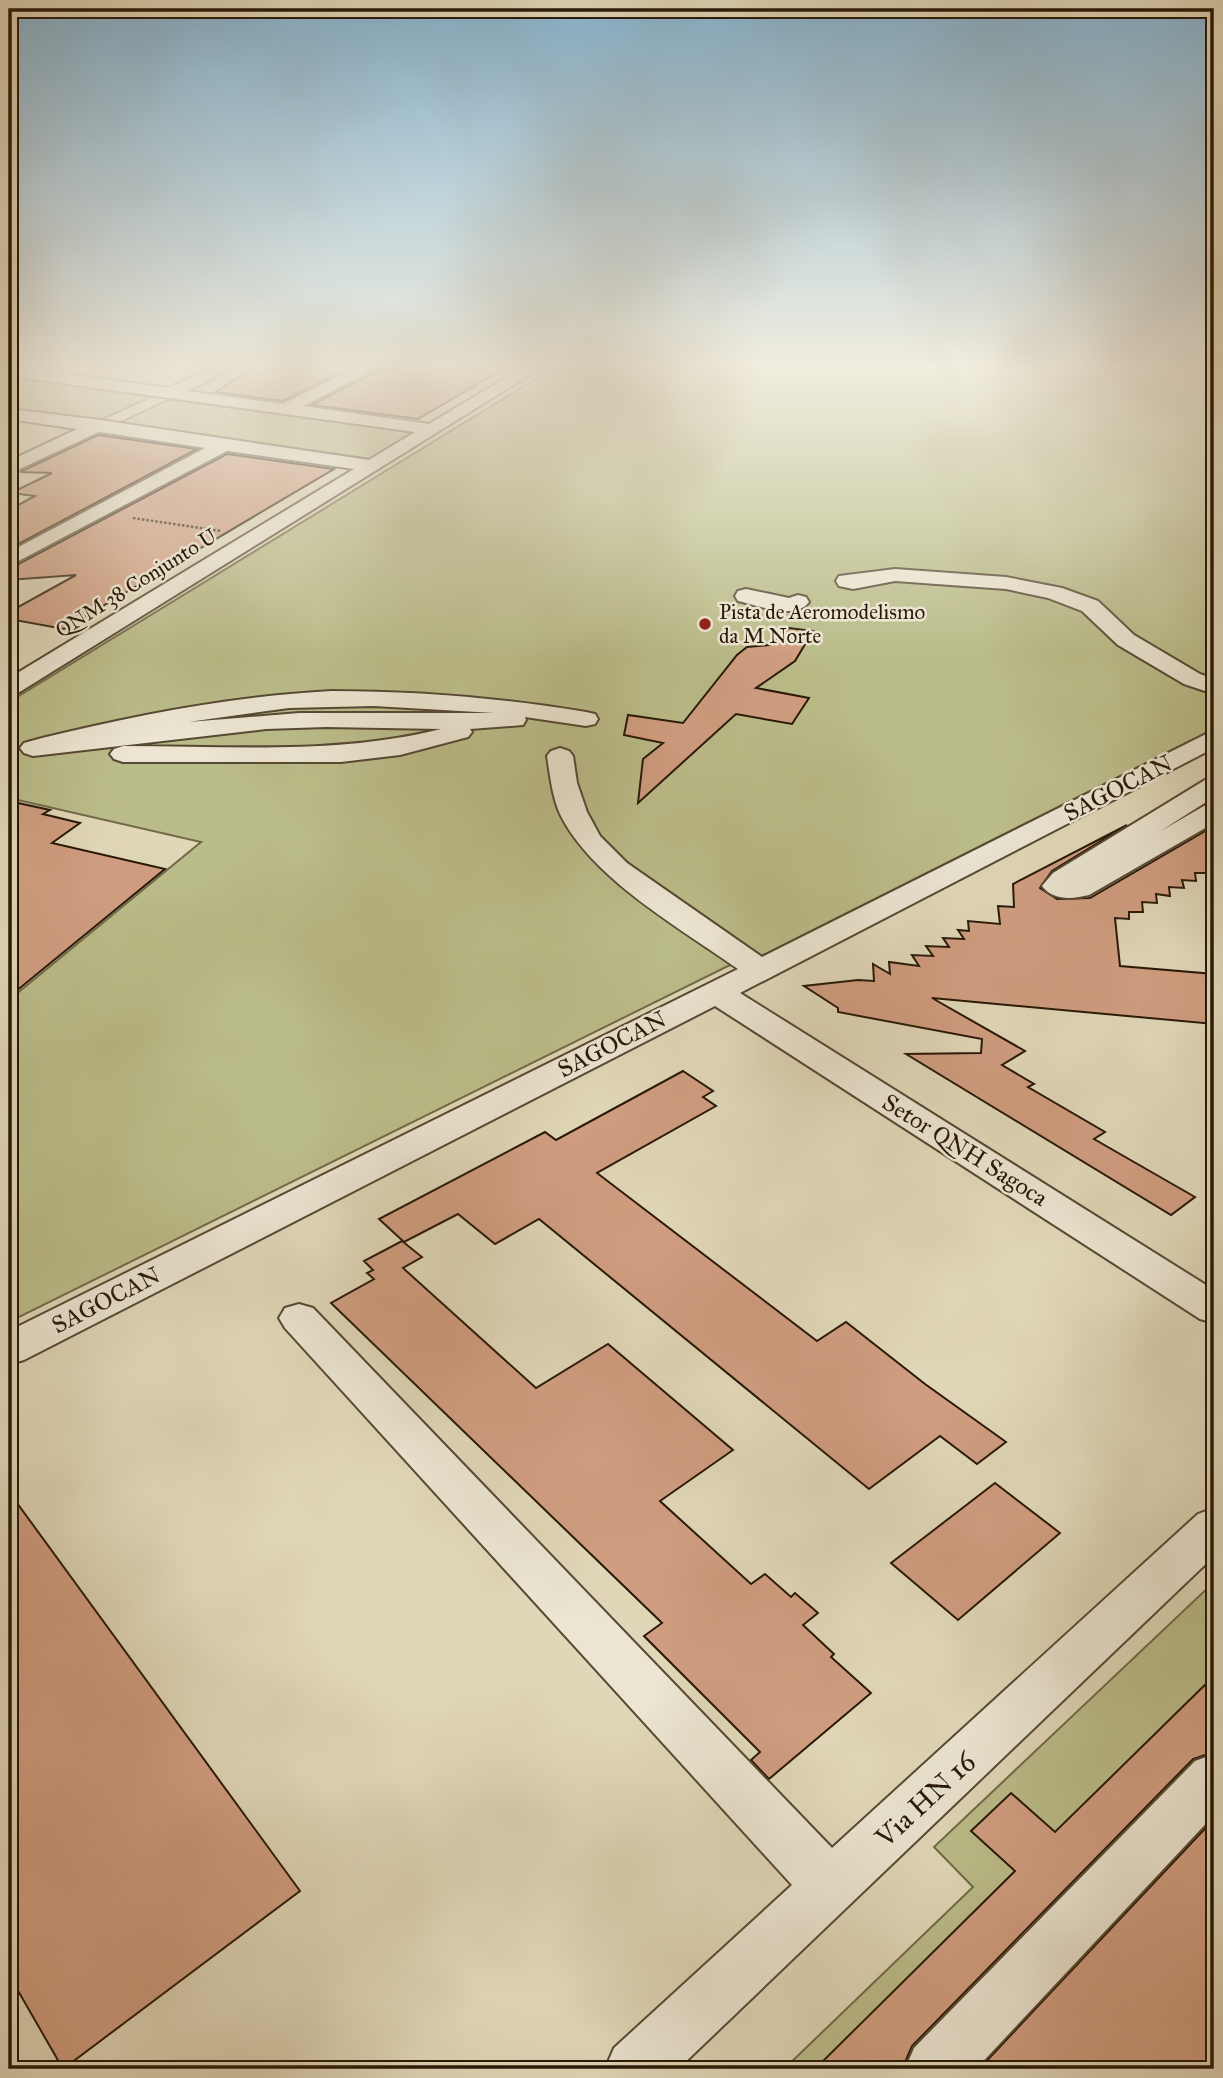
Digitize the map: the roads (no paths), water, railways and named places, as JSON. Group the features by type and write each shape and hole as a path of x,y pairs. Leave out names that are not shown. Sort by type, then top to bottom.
{"street":[{"path":"9,560 194,461"},
{"path":"333,461 370,466"},
{"name":"QNM 38 Conjunto U","path":"9,688 378,461"},
{"path":"847,581 853,583 895,575 1006,583 1054,593 1090,606 1126,640 1192,679 1214,687"},
{"path":"746,597 791,605 798,602"},
{"path":"17,748 249,705 316,701 454,700 586,719 552,717 480,723 409,735 341,754"},
{"path":"17,748 205,727 298,720 392,719 480,723"},
{"path":"17,748 149,755 341,754 400,747 514,720"},
{"name":"SAGOCAN","path":"9,1349 1214,738"},
{"path":"560,756 567,793 589,840 617,869 760,970"},
{"path":"1214,786 1057,886 1067,890 1079,889 1214,811"},
{"name":"Setor QNH Sagoca","path":"715,992 1214,1309"},
{"path":"299,1318 831,1888"},
{"name":"Via HN 16","path":"635,2069 1214,1527"},
{"path":"935,2069 1214,1778"}],"place":[{"name":"Pista de Aeromodelismo da M Norte","path":"705,624"}]}
